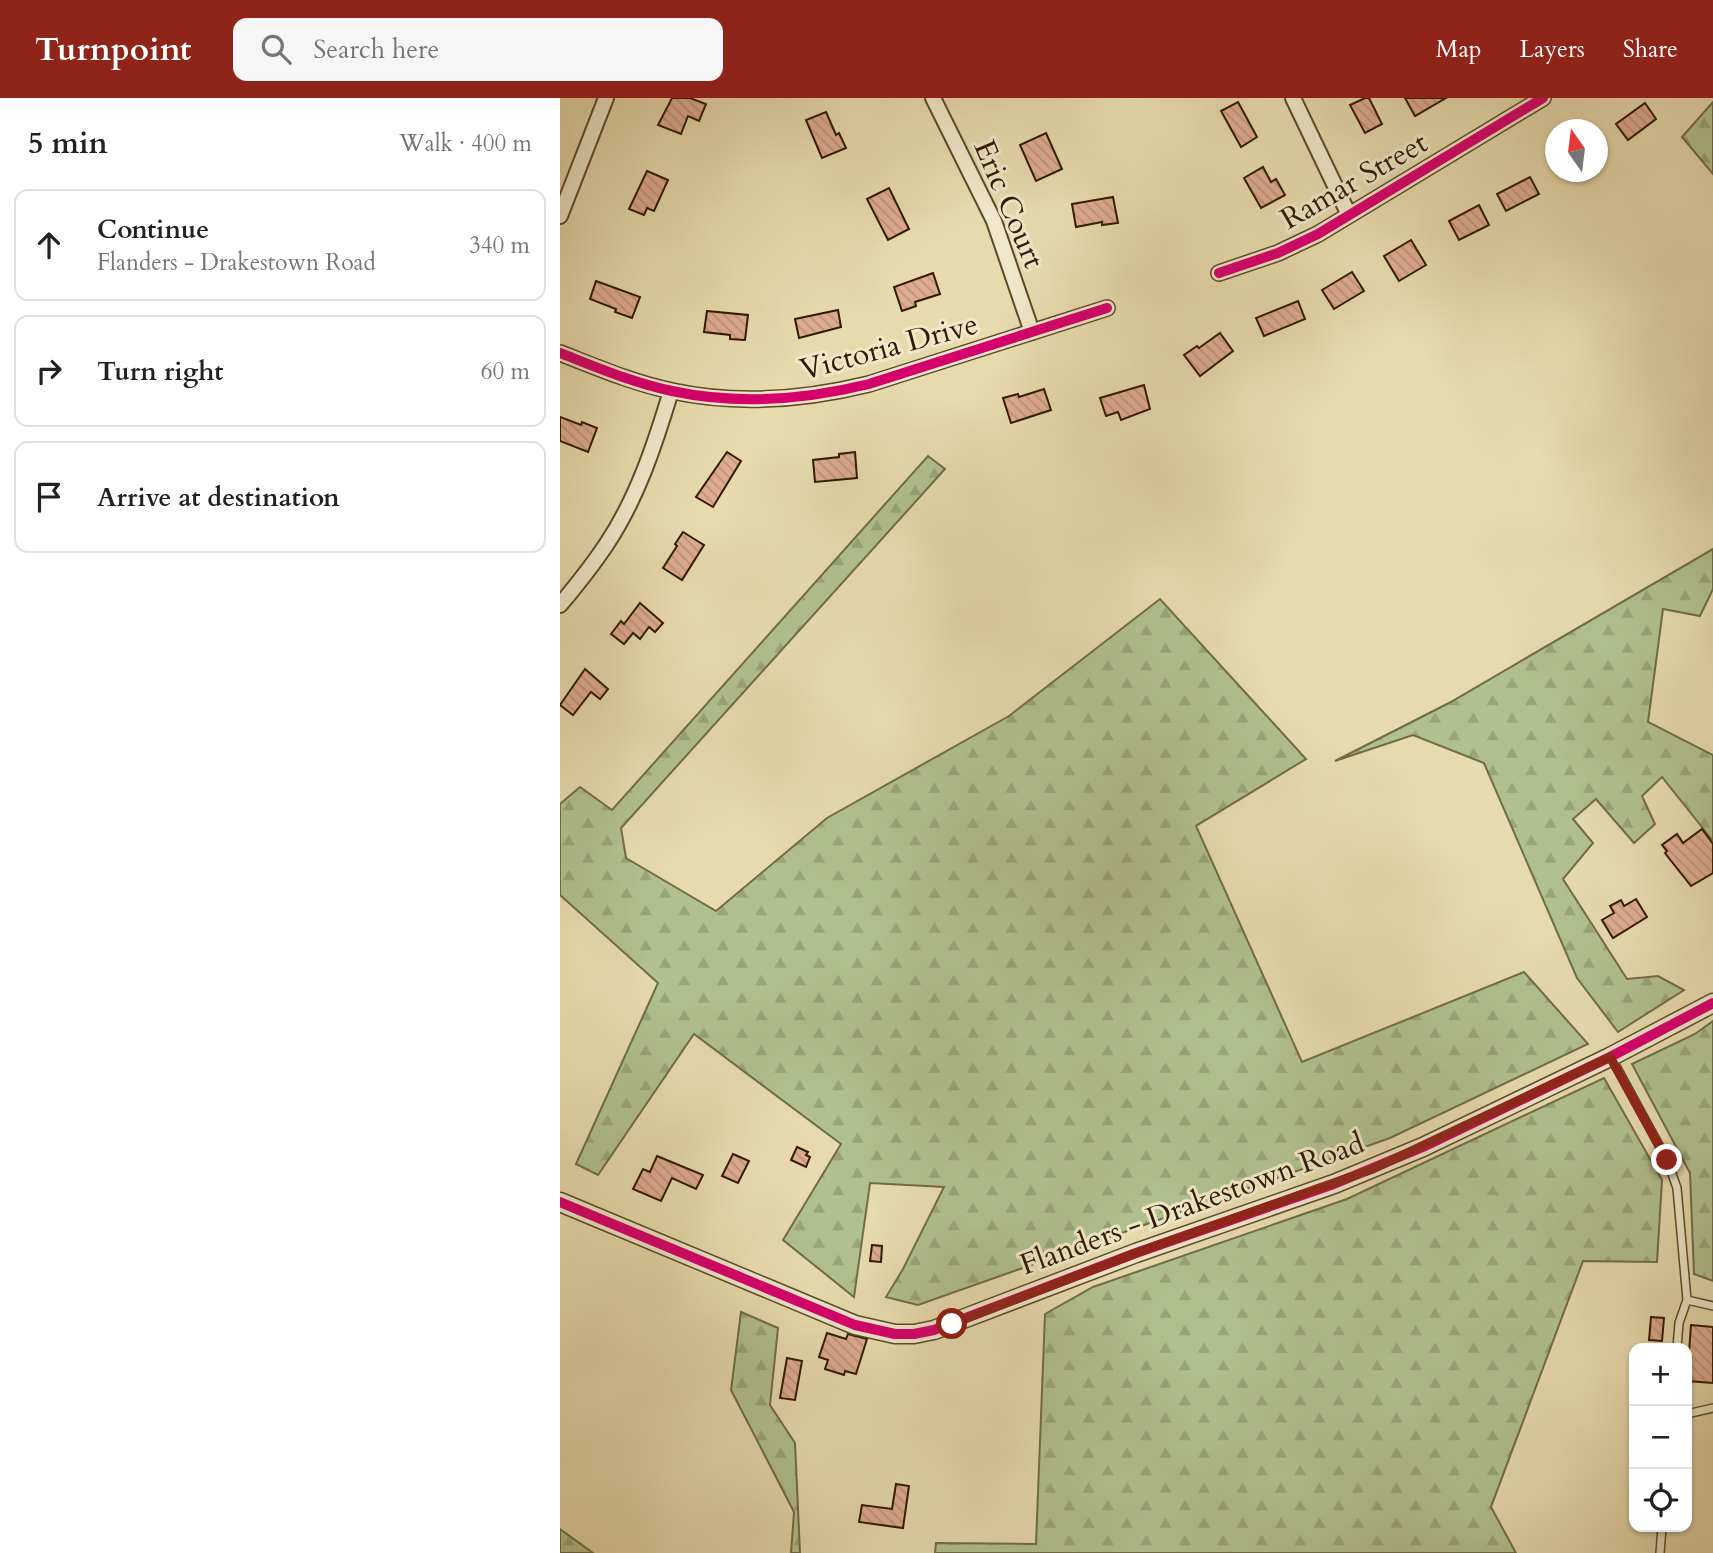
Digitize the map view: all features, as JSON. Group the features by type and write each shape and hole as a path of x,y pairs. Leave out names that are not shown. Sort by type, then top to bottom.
{"street":[{"path":"560,216 606,98"},
{"name":"Eric Court","path":"933,98 994,221 1032,332"},
{"name":"Ramar Street","path":"1293,98 1349,215"},
{"name":"Ramar Street","path":"1219,273 1278,253 1318,234 1543,98"},
{"name":"Victoria Drive","path":"560,353 671,391 744,400 813,396 869,384 1107,308"},
{"path":"560,606 607,544 623,515 638,485 671,391"},
{"name":"Flanders - Drakestown Road","path":"560,1202 844,1321 878,1332 914,1334 952,1324 1136,1253 1373,1169 1610,1057 1713,1003"}],"lane":[{"path":"1610,1057 1673,1174 1679,1204 1686,1300 1679,1323 1677,1343"},
{"path":"1686,1300 1713,1306"},
{"path":"1692,1413 1713,1408"},
{"path":"1660,1553 1662,1532"}],"green space":[{"path":"1713,102 1713,174 1682,137"},
{"path":"928,456 945,469 621,828 626,858 716,911 827,818 1009,716 1160,599 1306,759 1196,826 1302,1062 1524,972 1588,1044 1390,1138 918,1305 886,1297 944,1187 870,1183 854,1297 783,1240 841,1144 694,1034 598,1175 576,1164 658,983 560,895 560,804 580,787 612,810"},
{"path":"1713,549 1713,589 1700,616 1663,609 1648,722 1713,755 1713,841 1662,777 1642,796 1655,824 1634,843 1596,799 1573,819 1593,843 1563,879 1627,979 1658,976 1684,990 1618,1032 1577,978 1484,763 1413,735 1335,761 1449,703"},
{"path":"1713,1021 1713,1281 1694,1274 1690,1173 1632,1064 1695,1034"},
{"path":"1604,1078 1662,1180 1657,1262 1583,1261 1491,1507 1516,1553 935,1553 936,1543 1036,1544 1045,1314 1093,1287 1347,1199"},
{"path":"741,1312 778,1328 770,1405 795,1443 800,1553 791,1553 794,1512 731,1390"},
{"path":"560,1529 593,1553 560,1553"}],"building":[{"path":"672,98 690,98 706,104 699,121 688,116 681,134 658,125"},
{"path":"1369,98 1382,124 1365,133 1350,105"},
{"path":"1405,98 1446,98 1415,116"},
{"path":"1238,102 1257,137 1241,147 1221,111"},
{"path":"1645,103 1656,119 1628,140 1616,124"},
{"path":"826,112 836,135 839,133 846,148 822,158 806,120"},
{"path":"1046,133 1062,169 1036,181 1020,145"},
{"path":"1263,167 1271,182 1276,179 1285,195 1261,208 1244,178"},
{"path":"647,171 668,180 654,211 647,208 644,215 629,209"},
{"path":"1530,177 1539,194 1506,211 1497,194"},
{"path":"889,188 909,229 888,240 867,199"},
{"path":"1113,197 1118,223 1102,225 1102,222 1076,227 1072,204"},
{"path":"1479,205 1489,225 1459,240 1449,221"},
{"path":"1411,240 1426,265 1399,281 1384,256"},
{"path":"1352,272 1364,291 1334,309 1322,290"},
{"path":"933,273 940,294 915,302 916,306 902,311 894,287"},
{"path":"596,281 640,297 632,318 590,299"},
{"path":"1298,301 1305,319 1264,336 1256,318"},
{"path":"838,310 841,327 799,338 795,319"},
{"path":"707,311 748,315 745,340 704,332"},
{"path":"1220,333 1233,351 1200,376 1184,355"},
{"path":"1144,385 1150,409 1121,420 1118,412 1106,416 1100,398"},
{"path":"1044,389 1051,410 1011,423 1003,398 1018,394 1019,397"},
{"path":"560,417 597,428 588,452 560,441"},
{"path":"727,452 741,461 713,507 696,497"},
{"path":"855,452 857,478 815,482 813,460"},
{"path":"683,532 704,545 682,580 663,568"},
{"path":"640,603 663,623 655,632 649,627 640,639 633,633 624,644 611,634 621,621 624,624"},
{"path":"585,669 608,689 600,699 591,692 573,715 560,705"},
{"path":"1702,829 1713,844 1713,873 1691,886 1665,853 1667,851 1662,845 1677,834 1683,843"},
{"path":"1636,899 1647,917 1613,938 1602,920 1614,913 1610,906 1621,900 1624,906"},
{"path":"797,1147 808,1152 806,1155 810,1157 806,1167 791,1160"},
{"path":"733,1154 749,1161 738,1183 722,1176"},
{"path":"657,1156 703,1175 696,1189 672,1178 661,1201 633,1189 643,1169 650,1172"},
{"path":"872,1245 882,1246 881,1262 870,1261"},
{"path":"1651,1317 1664,1318 1662,1341 1649,1340"},
{"path":"1691,1325 1713,1327 1713,1383 1692,1381 1692,1343 1690,1343"},
{"path":"827,1333 846,1339 848,1334 867,1339 856,1374 845,1371 844,1375 825,1369 828,1360 819,1357"},
{"path":"787,1358 802,1361 795,1400 780,1398"},
{"path":"896,1484 909,1486 903,1528 859,1522 862,1505 892,1509"}],"cycle path":[{"path":"1219,273 1278,253 1318,234 1543,98"},
{"path":"560,353 629,379 672,391 721,398 795,397 869,384 1107,308"},
{"path":"560,1202 855,1325 895,1334 914,1334 934,1330 1136,1253 1334,1184 1423,1147 1610,1057 1713,1003"}],"route":[{"path":"952,1324 1136,1253 1373,1169 1610,1057 1667,1160"}]}
